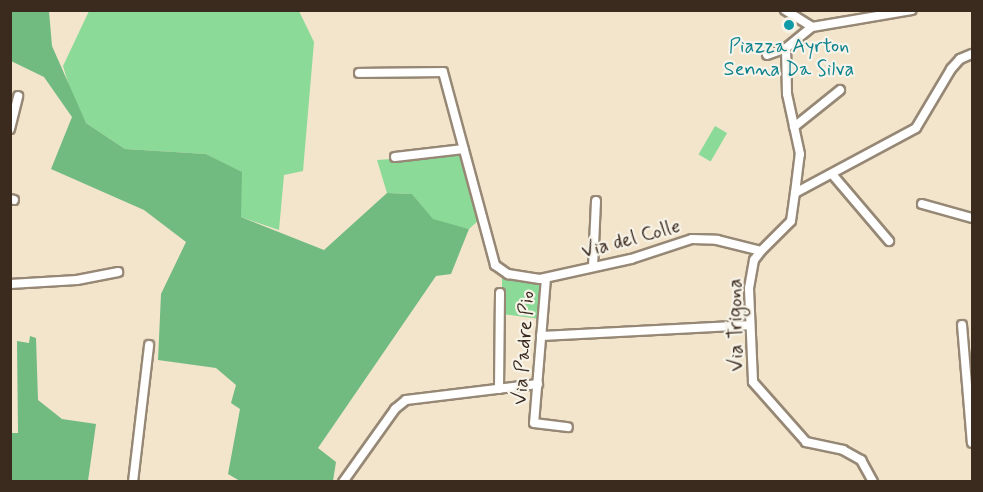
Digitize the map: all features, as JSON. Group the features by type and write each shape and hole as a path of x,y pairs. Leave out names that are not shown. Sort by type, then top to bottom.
{"street":[{"path":"785,10 812,27"},
{"path":"767,55 786,48 812,27 912,10"},
{"path":"761,251 791,221 800,154 786,84 786,48"},
{"path":"795,193 916,128 960,58 972,54"},
{"name":"Via del Colle","path":"358,73 443,72 495,265 499,270 522,278 546,278 692,239 717,240 761,251"},
{"path":"794,127 840,90"},
{"path":"10,129 18,96"},
{"path":"395,157 464,149"},
{"path":"832,174 889,242"},
{"path":"593,267 596,201"},
{"path":"922,204 972,218"},
{"name":"Via Trigona","path":"761,251 752,269 749,325 751,372 758,389 806,441 843,450 861,460 873,482"},
{"path":"10,284 77,280 118,272"},
{"name":"Via Padre Pio","path":"546,278 534,423 568,427"},
{"path":"499,389 500,293"},
{"path":"541,336 749,325"},
{"path":"962,325 972,443"},
{"path":"133,482 149,345"},
{"path":"343,482 400,404 538,384"}],"green space":[{"path":"11,10 49,11 52,46 86,123 125,149 206,154 242,172 241,217 324,250 387,193 412,194 433,219 469,229 451,274 436,276 318,448 336,462 333,481 240,481 228,474 240,409 231,403 236,385 216,368 158,360 161,294 186,242 144,210 51,169 72,117 44,77 11,61"},
{"path":"89,11 299,11 314,42 303,171 284,175 279,230 241,217 241,172 206,154 125,149 86,123 74,102 63,66"},
{"path":"715,126 727,133 711,162 698,155"},
{"path":"462,154 479,220 469,229 433,220 412,194 387,193 377,160"},
{"path":"502,276 543,282 540,319 502,314"},
{"path":"30,336 36,338 38,400 62,419 96,424 88,481 11,481 11,433 18,433 17,341 29,343"}],"place":[{"name":"Piazza Ayrton Senna Da Silva","path":"789,25"}]}
